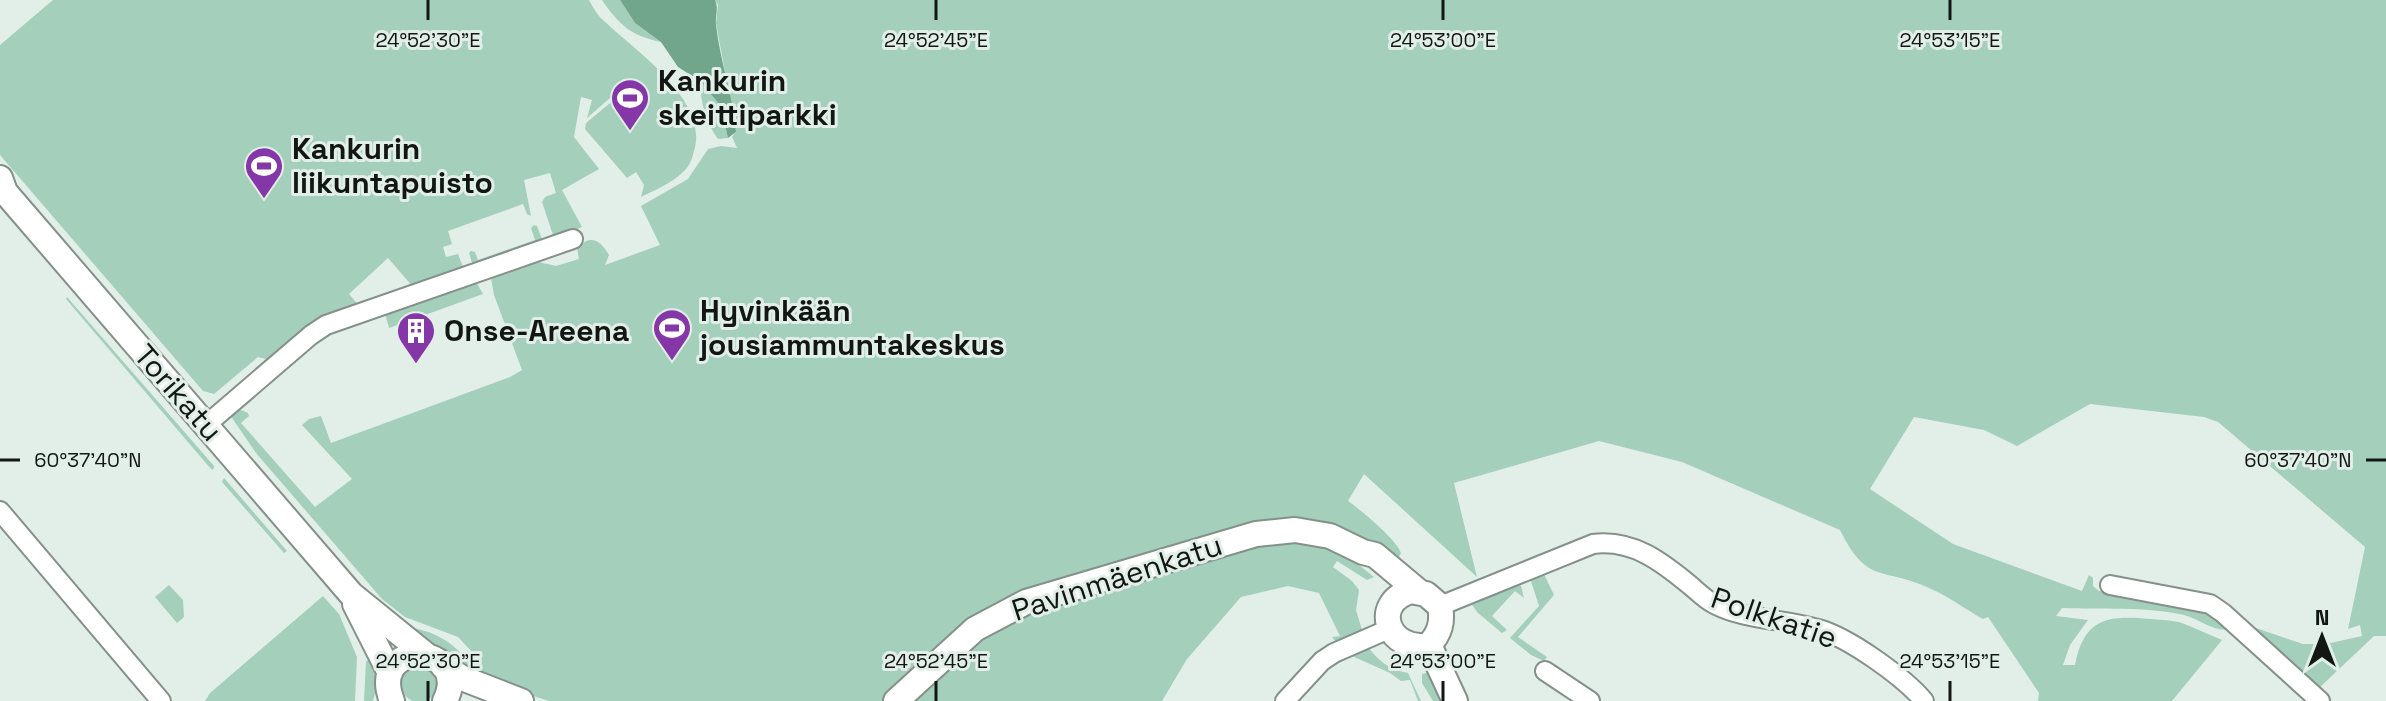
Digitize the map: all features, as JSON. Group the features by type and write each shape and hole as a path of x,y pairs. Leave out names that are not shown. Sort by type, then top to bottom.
{"street":[{"name":"Torikatu","path":"2,186 351,594 434,660"},
{"path":"206,425 326,325 573,239"},
{"path":"0,511 161,701"},
{"name":"Pavinmäenkatu","path":"896,701 975,629 1026,602 1196,551 1279,530 1330,536 1375,555 1418,591"},
{"name":"Polkkatie","path":"1440,606 1593,544 1608,542 1640,550 1662,562 1715,605 1835,635 1909,685 1924,701"},
{"path":"1363,552 1381,577 1390,616 1400,641 1429,645"},
{"path":"2110,585 2210,604 2320,701"},
{"path":"1285,701 1322,661 1390,616 1404,593 1418,591 1434,598 1440,606 1441,624 1429,645"},
{"name":"Torikatu","path":"351,594 387,689"},
{"path":"1429,645 1455,701"},
{"path":"387,689 402,658 412,654 434,660 462,678 521,701"},
{"path":"434,660 448,674 450,683 445,701"},
{"path":"1545,671 1590,701"}],"shaded area":[{"name":"Kankurin liikuntapuisto","path":"53,0 589,0 601,18 650,61 680,95 691,113 696,132 694,151 689,165 679,176 641,197 644,185 636,172 627,178 585,129 586,123 621,94 624,86 587,118 592,100 581,97 574,137 599,169 562,190 582,227 554,238 542,202 545,197 556,193 550,173 524,180 531,216 523,204 448,231 452,244 443,247 446,257 458,254 464,270 414,288 388,258 349,294 360,307 269,360 258,357 214,394 203,391 0,155 0,45"},
{"path":"602,0 620,0 635,23 661,42 627,28"},
{"path":"620,0 715,0 718,38 736,132 728,138 720,105 700,81 678,67 661,42 635,23"},
{"path":"715,0 2386,0 2386,636 2374,636 2319,688 2250,626 2303,644 2326,644 2362,636 2360,625 2348,629 2365,547 2218,422 2204,417 2090,404 2017,446 1984,430 1914,417 1870,489 1953,544 2082,591 2089,575 2093,578 2093,586 2099,591 2207,611 2232,629 2219,629 2184,615 2154,610 2062,608 2056,616 2088,620 2070,645 2063,665 2075,665 2084,638 2091,629 2099,623 2121,618 2174,621 2222,640 2172,701 2038,701 2039,693 1988,617 1983,619 1913,581 1868,567 1859,560 1840,530 1682,462 1599,441 1454,483 1477,577 1364,474 1348,501 1386,533 1401,553 1396,562 1355,535 1343,552 1374,577 1367,580 1337,561 1333,567 1359,590 1356,610 1362,630 1336,642 1332,637 1340,636 1319,593 1288,586 1241,597 1187,659 1162,701 549,701 486,681 473,653 458,637 405,617 382,599 256,453 230,415 236,408 248,413 249,416 241,423 315,507 352,479 302,425 309,419 321,416 331,443 522,370 494,295 491,278 496,270 530,260 556,266 579,259 577,248 591,240 599,243 609,255 605,265 660,245 641,206 688,179 708,149 721,146 737,148 732,137 736,132 716,23 718,5"},
{"path":"700,81 720,105 728,138 718,139 710,126"},
{"path":"534,225 543,242 473,266 471,251 475,252 478,260 535,240 531,228"},
{"path":"474,278 483,294 389,328 384,310"},
{"path":"66,299 214,466 212,470"},
{"path":"224,478 287,551 284,553 222,482"},
{"path":"1543,572 1554,595 1518,637 1547,657 1544,661 1510,638 1539,606 1530,578"},
{"path":"1517,583 1524,598 1515,591 1492,616 1507,630 1502,633 1472,605"},
{"path":"169,585 183,600 184,617 177,623 155,597"},
{"path":"323,596 339,614 357,657 355,701 205,701 210,693"},
{"path":"404,627 425,631 453,645 467,661 472,670 470,674"},
{"path":"1367,646 1384,664 1408,673 1421,701 1418,701 1410,680 1401,681 1352,656 1338,663 1335,659"},
{"path":"373,654 379,678 373,701 364,701 366,662"},
{"path":"419,666 432,671 437,684 432,697 419,702 406,697 401,684 406,671"},
{"path":"1430,672 1446,701 1433,701 1422,683 1422,674"}],"place":[{"name":"Kankurin skeittiparkki","path":"630,132"},
{"name":"Kankurin liikuntapuisto","path":"264,200"},
{"name":"Hyvinkään jousiammuntakeskus","path":"672,362"},
{"name":"Onse-Areena","path":"416,365"}]}
